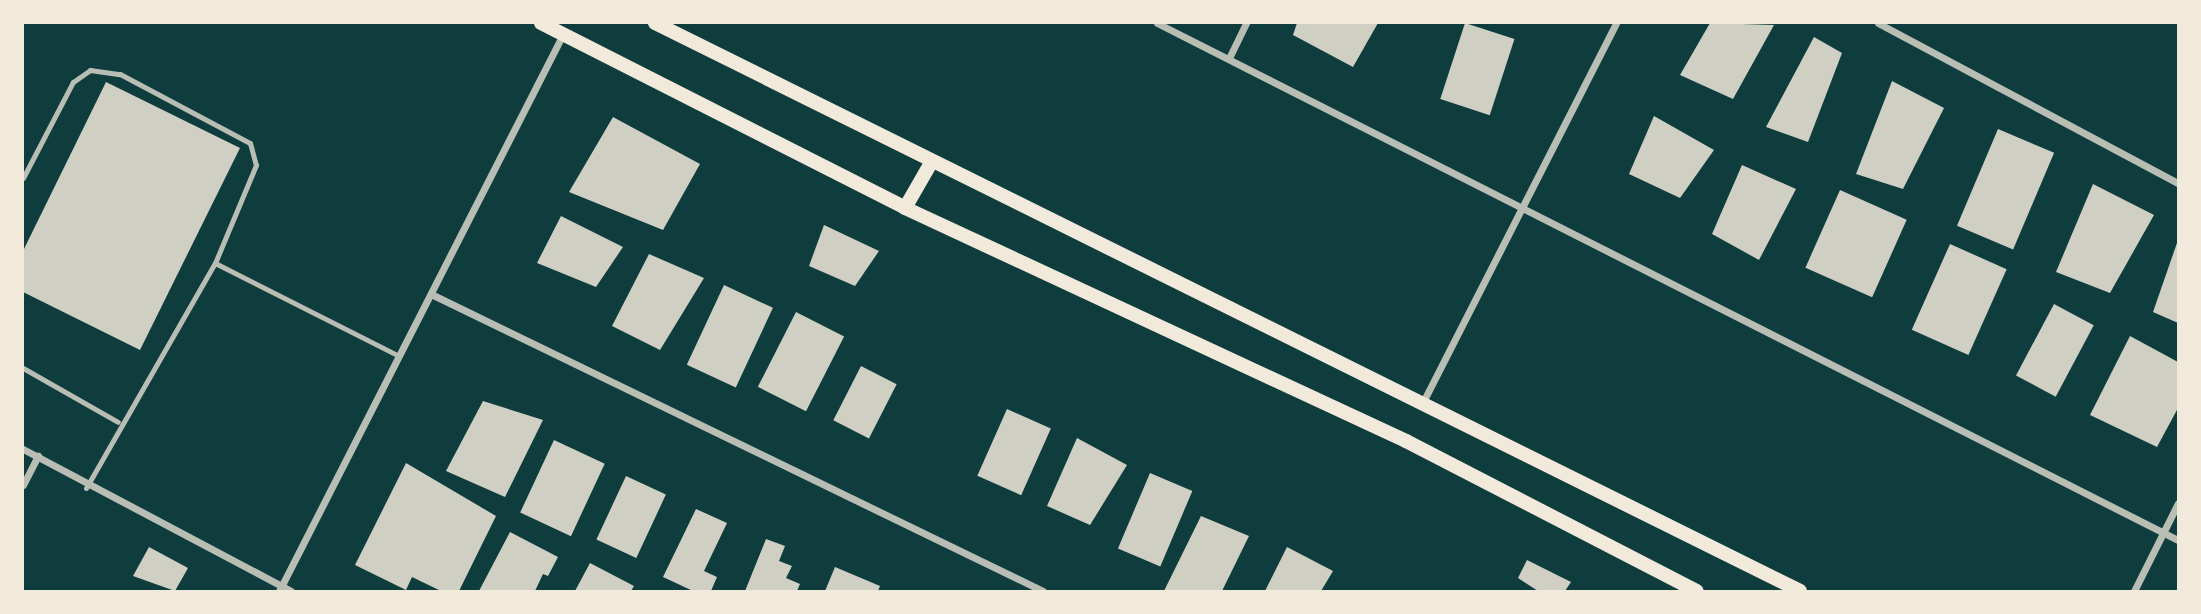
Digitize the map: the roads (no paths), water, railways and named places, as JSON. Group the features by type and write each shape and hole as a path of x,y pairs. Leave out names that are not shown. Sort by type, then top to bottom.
{"main road":[{"path":"541,23 905,208 1406,442 1693,590"},
{"path":"654,23 1800,591"},
{"path":"905,208 932,162"}],"street":[{"path":"1157,23 1230,56 1521,209 2178,540"},
{"path":"1230,56 1246,23"},
{"path":"1423,402 1616,23"},
{"path":"1878,23 2178,183"},
{"path":"281,589 563,34"},
{"path":"430,294 1043,591"},
{"path":"23,449 86,488 281,589 292,591"},
{"path":"23,485 38,456"},
{"path":"2134,591 2178,503"}],"lane":[{"path":"23,178 73,82 90,70 120,74 250,143 257,165 215,263 118,422 86,488"},
{"path":"215,263 399,356"},
{"path":"23,368 118,422"}]}
